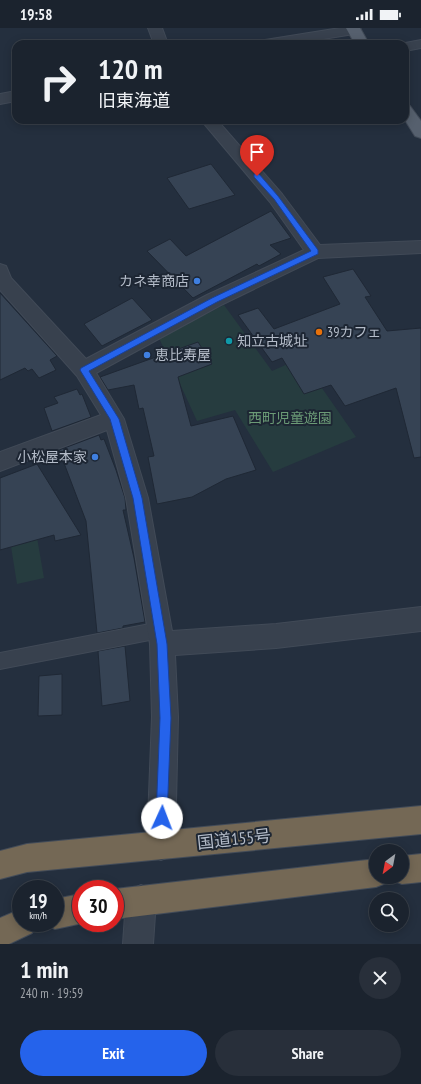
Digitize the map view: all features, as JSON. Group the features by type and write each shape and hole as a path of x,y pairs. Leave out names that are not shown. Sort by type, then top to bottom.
{"highway":[{"name":"国道155号","path":"0,865 27,858 421,820"},
{"path":"0,855 27,858"},
{"path":"409,869 421,868"},
{"path":"128,902 369,874"},
{"path":"0,921 12,919"},
{"path":"0,933 12,928"}],"main road":[{"path":"353,29 360,40"},
{"path":"409,115 421,133"}],"street":[{"path":"155,28 160,40"},
{"path":"289,40 353,29"},
{"path":"409,46 421,44"},
{"path":"0,99 12,97"},
{"path":"212,124 276,198 315,252"},
{"path":"84,370 214,300 315,252 421,247"},
{"path":"0,271 3,281 84,370 114,419 137,498 161,637 165,718 161,846"},
{"path":"0,462 114,419"},
{"path":"161,637 276,636 421,619"},
{"path":"128,902 138,944"}],"lane":[{"path":"0,661 161,637"}],"green space":[{"name":"西町児童遊園","path":"224,305 272,371 301,358 356,437 273,472 235,410 197,421 159,338"},
{"path":"0,478 14,524 34,520 44,578 17,584"}],"building":[{"path":"211,164 235,195 189,209 167,178"},
{"path":"271,211 291,238 270,245 281,254 259,266 257,264 193,298 147,251 170,239 186,256"},
{"path":"353,269 371,296 365,297 387,331 421,328 421,457 414,458 396,388 345,406 331,385 304,394 282,358 272,362 238,315 258,308 274,329 340,304 323,277"},
{"path":"0,293 57,356 50,360 56,370 39,378 32,369 28,371 25,368 0,380"},
{"path":"132,298 152,320 102,346 84,324"},
{"path":"198,342 212,364 178,377 191,426 233,416 256,470 226,479 192,497 157,504 148,457 154,456 143,408 139,409 134,385 108,390 100,377"},
{"path":"77,389 80,395 82,394 91,417 52,431 44,408 58,403 54,397"},
{"path":"99,435 101,440 104,439 125,498 126,510 123,510 134,558 145,622 97,633 86,521 59,450"},
{"path":"37,464 81,535 55,541 54,535 0,550 0,478"},
{"path":"125,646 130,701 102,706 98,651"},
{"path":"62,674 62,715 38,716 39,676"}],"place":[{"name":"カネ幸商店","path":"197,281"},
{"name":"39カフェ","path":"319,332"},
{"name":"知立古城址","path":"229,341"},
{"name":"恵比寿屋","path":"147,355"},
{"name":"小松屋本家","path":"95,457"}],"route":[{"path":"162,818 165,718 162,644 137,498 114,419 84,370 214,300 291,262 315,252 276,198 257,176"}]}
